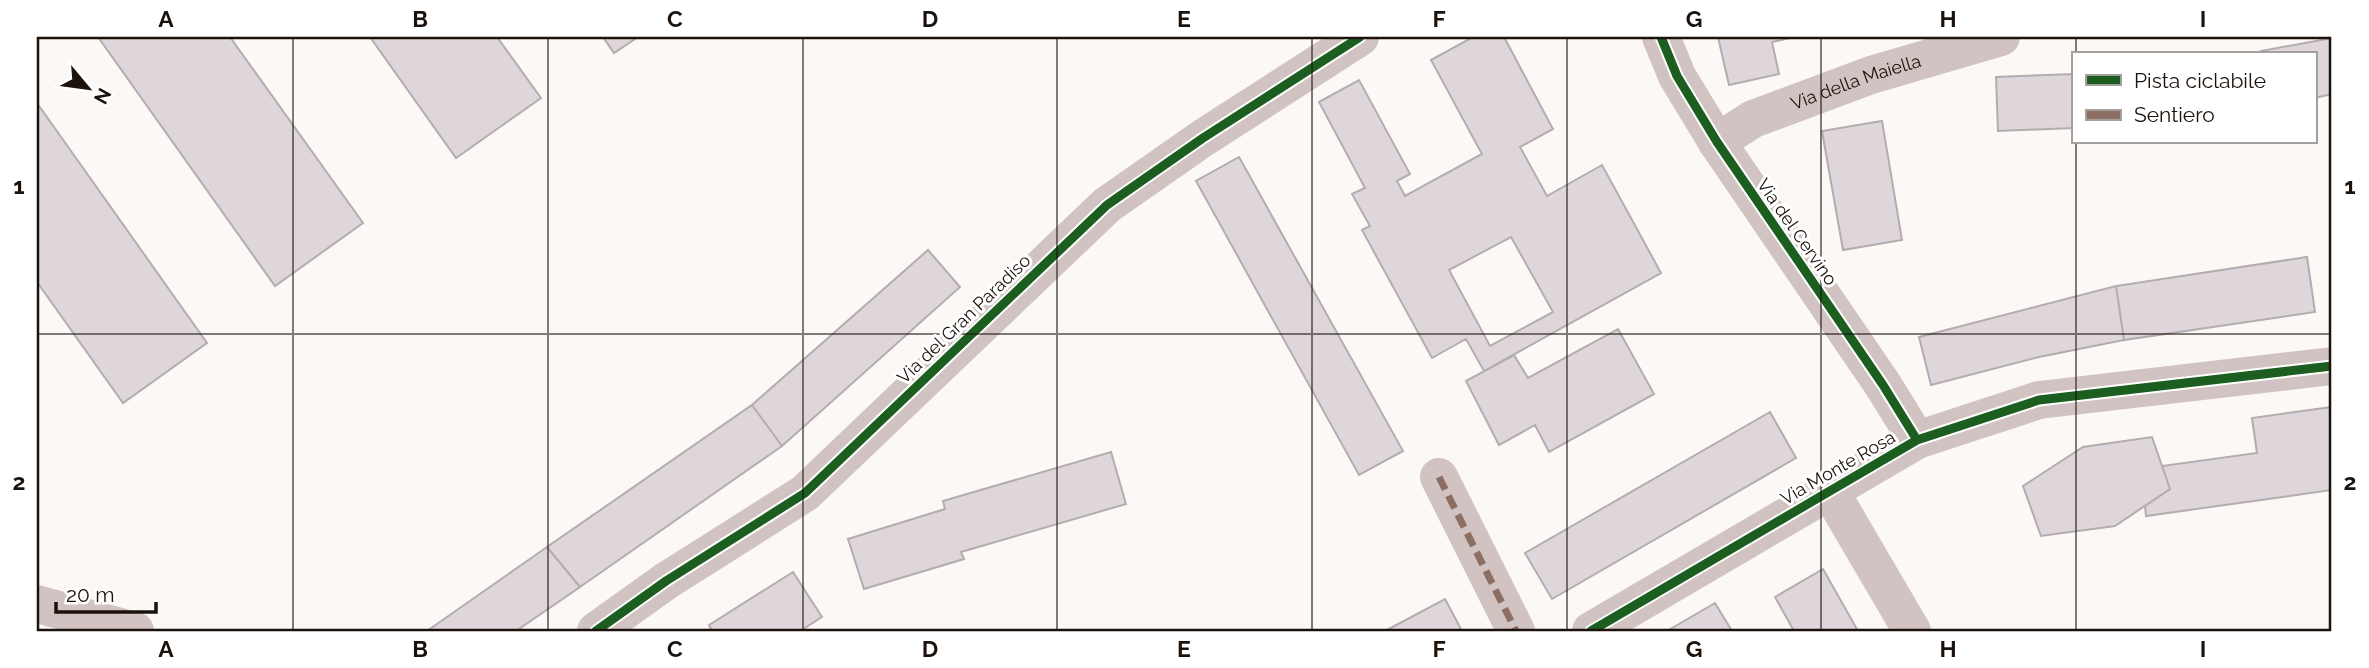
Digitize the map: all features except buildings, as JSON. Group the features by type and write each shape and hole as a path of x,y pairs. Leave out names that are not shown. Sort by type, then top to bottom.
{"street":[{"name":"Via del Gran Paradiso","path":"596,631 666,581 805,493 1107,205 1203,138 1360,37"},
{"name":"Via del Cervino","path":"1661,37 1677,76 1717,142 1884,385 1917,440"},
{"name":"Via della Maiella","path":"1717,142 1753,119 1871,75 2001,37"},
{"name":"Via Monte Rosa","path":"1591,631 1917,440 2039,400 2332,366"},
{"path":"1439,477 1516,631"},
{"path":"1830,491 1912,631"},
{"path":"37,604 135,631"}],"marked path":[{"path":"1439,477 1516,631"}],"cycle path":[{"path":"596,631 666,581 805,493 1107,205 1203,138 1360,37"},
{"path":"1661,37 1677,76 1717,142 1883,385 1917,440"},
{"path":"1591,631 1917,440 2039,400 2332,366"}]}
